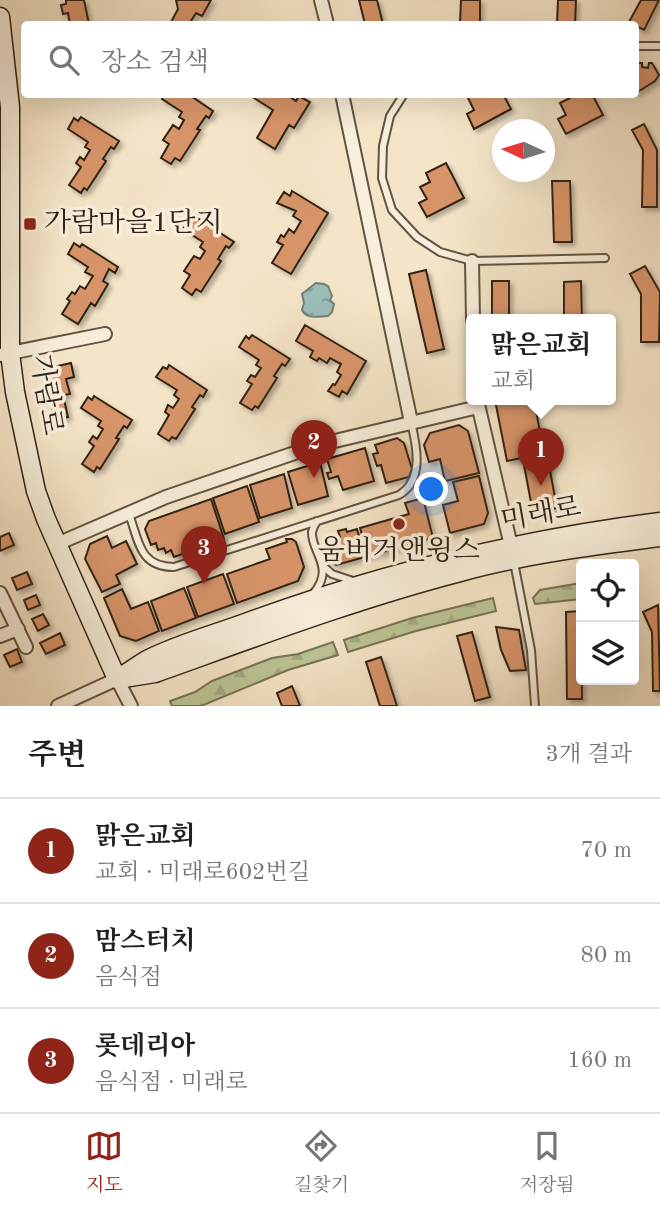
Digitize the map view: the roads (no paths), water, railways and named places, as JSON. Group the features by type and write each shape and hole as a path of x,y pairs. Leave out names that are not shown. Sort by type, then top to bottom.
{"street":[{"path":"321,0 326,21"},
{"name":"가람로","path":"0,17 5,107 5,354 36,491 117,679"},
{"path":"343,98 411,422"},
{"path":"472,261 473,314"},
{"path":"5,354 105,334"},
{"path":"57,544 166,496 318,445 471,405"},
{"path":"478,405 512,553"},
{"name":"미래로","path":"117,679 155,673 362,600 512,553 608,529 660,523"},
{"name":"미래로","path":"58,706 117,679 149,659 362,583 455,558 660,537"},
{"path":"0,593 26,647"},
{"path":"0,636 18,629"},
{"path":"117,679 131,706"}],"lane":[{"path":"639,46 660,46"},
{"path":"401,98 390,116 383,146 382,178 392,210 417,237 440,252 472,261 605,258"},
{"path":"128,512 145,557 153,564 165,567 180,566 406,491 416,473 417,460 411,422"},
{"path":"317,521 312,533 323,566 332,574 362,583"},
{"path":"299,526 312,533"},
{"path":"512,553 531,650 535,706"},
{"path":"304,602 316,591 323,566"}],"water":[{"path":"316,283 328,286 332,296 330,300 334,304 328,316 310,316 302,310 302,294"}],"place":[{"name":"가람마을1단지","path":"30,224"},
{"name":"맘스터치","path":"314,478"},
{"name":"맑은교회","path":"541,486"},
{"name":"움버거앤윙스","path":"399,524"},
{"name":"롯데리아","path":"204,584"}]}
